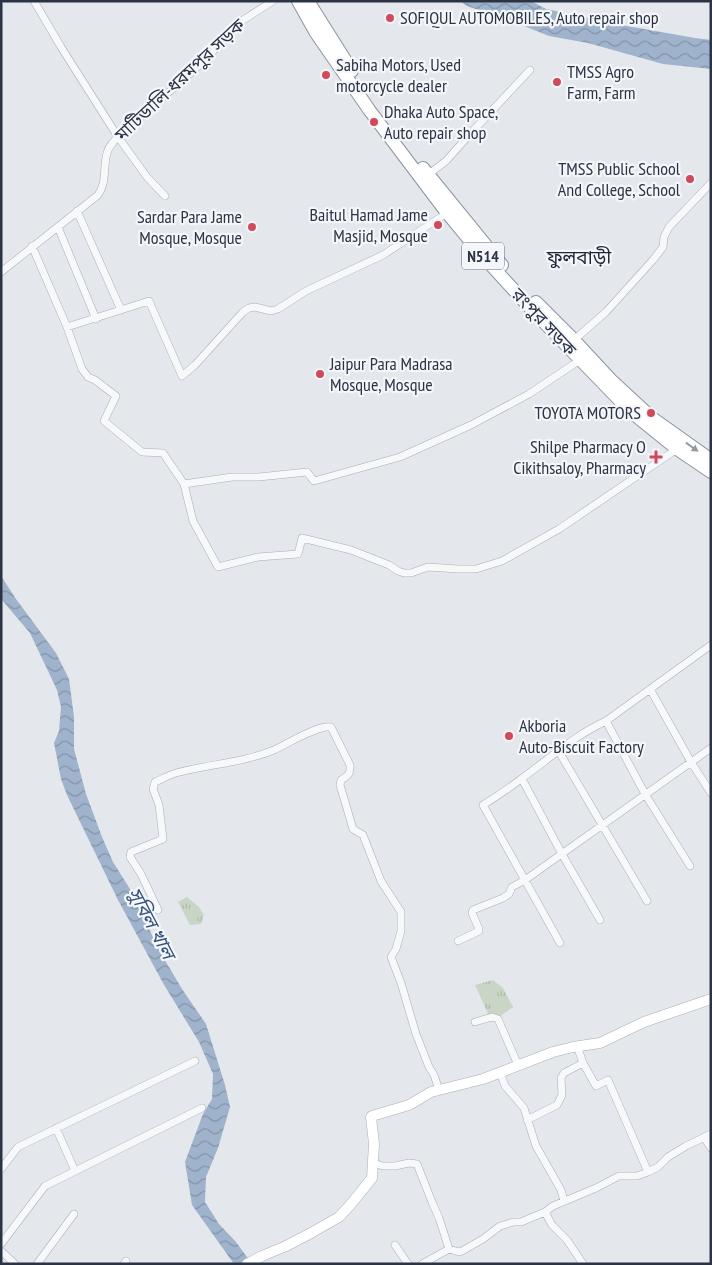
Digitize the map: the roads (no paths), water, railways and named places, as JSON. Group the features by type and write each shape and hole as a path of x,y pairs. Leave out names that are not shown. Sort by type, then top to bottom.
{"highway":[{"name":"রংপুর সড়ক","path":"298,1 316,33 376,119 447,213 480,253 630,412 677,449 711,472"},
{"name":"রংপুর সড়ক","path":"308,1 360,82 428,174 510,276 574,340 612,382 652,418 711,460"}],"street":[{"path":"34,1 60,47 118,136 147,177 165,196"},
{"name":"মাটিডালি-ধরমপুর সড়ক","path":"1,272 98,195 102,190 107,153 111,144 118,136 204,61 240,22 273,1"},
{"path":"428,174 446,161 530,70"},
{"path":"574,340 606,312 653,260 663,247 664,237 669,227 711,184"},
{"path":"76,212 121,310"},
{"path":"67,327 149,301 182,376 196,365 243,312 249,308 271,311 278,309 306,291 383,255 447,213"},
{"path":"58,227 96,319"},
{"path":"32,246 67,327 82,369 88,377 116,396 104,421 142,452 162,453 184,484 193,521 218,567 258,557 298,554 302,538 351,550 404,573 411,573 428,567 476,569 502,561 559,529 677,449"},
{"path":"184,484 232,476 259,477 307,472 314,481 400,457 471,424 529,394 580,360"},
{"path":"560,943 483,806 522,779 558,750 593,727 606,721 711,645"},
{"path":"650,689 691,762 711,793"},
{"path":"606,721 646,794 690,866"},
{"path":"158,910 141,874 130,857 131,852 163,839 159,805 153,789 155,782 175,773 240,761 272,750 320,729 331,727 350,765 351,770 348,776 341,780 340,785 353,829 363,835 381,881 401,912 401,931 396,949 391,957 416,1034 439,1090"},
{"path":"458,941 479,931 472,913 473,910 509,894 512,887 525,880 711,748"},
{"path":"558,750 647,901"},
{"path":"522,779 600,920"},
{"path":"247,1264 286,1246 339,1217 372,1178 374,1144 372,1116 409,1105 425,1094 483,1079 553,1052 600,1043 644,1022 711,998"},
{"path":"474,1022 492,1017 498,1019 518,1066"},
{"path":"578,1046 583,1063 596,1086 608,1080 648,1172"},
{"path":"1,1169 18,1147 195,1061"},
{"path":"527,1120 557,1104 562,1095 561,1078 564,1073 583,1063"},
{"path":"500,1072 505,1086 524,1108 536,1146 564,1201"},
{"path":"1,1244 45,1186 202,1108"},
{"path":"56,1128 75,1170"},
{"path":"422,1264 449,1249 462,1252 483,1240 500,1226 521,1222 545,1212 553,1206 619,1176 637,1176 648,1172 658,1167 686,1146 707,1136 711,1148"},
{"path":"373,1163 383,1166 417,1164 439,1218 449,1249"},
{"path":"545,1212 552,1225 567,1240 583,1264"},
{"path":"37,1264 74,1214"},
{"path":"395,1245 408,1264"},
{"path":"1,1251 15,1264"}],"water":[{"path":"460,1 531,1 546,9 627,26 711,40 711,69 663,64 588,43 549,36 467,6"},
{"path":"1,576 56,653 69,679 74,717 74,749 86,794 102,837 113,862 130,889 160,952 206,1024 230,1107 218,1148 206,1177 205,1202 219,1224 236,1242 252,1264 234,1264 192,1205 185,1162 203,1114 212,1099 213,1074 199,1042 163,983 118,900 67,795 61,779 54,743 59,731 61,707 57,690 30,633 1,599"}],"place":[{"name":"SOFIQUL AUTOMOBILES, Auto repair shop","path":"390,18"},
{"name":"Sabiha Motors, Used motorcycle dealer","path":"326,75"},
{"name":"TMSS Agro Farm, Farm","path":"557,82"},
{"name":"Dhaka Auto Space, Auto repair shop","path":"374,122"},
{"name":"TMSS Public School And College, School","path":"690,179"},
{"name":"Baitul Hamad Jame Masjid, Mosque","path":"438,225"},
{"name":"Sardar Para Jame Mosque, Mosque","path":"252,227"},
{"name":"Jaipur Para Madrasa Mosque, Mosque","path":"320,374"},
{"name":"TOYOTA MOTORS","path":"651,413"},
{"name":"Shilpe Pharmacy O Cikithsaloy, Pharmacy","path":"656,457"},
{"name":"Akboria Auto-Biscuit Factory","path":"509,736"}],"district":[{"name":"ফুলবাড়ী","path":"579,257"}],"water label":[{"name":"সুবিল খাল","path":"152,923"}]}
